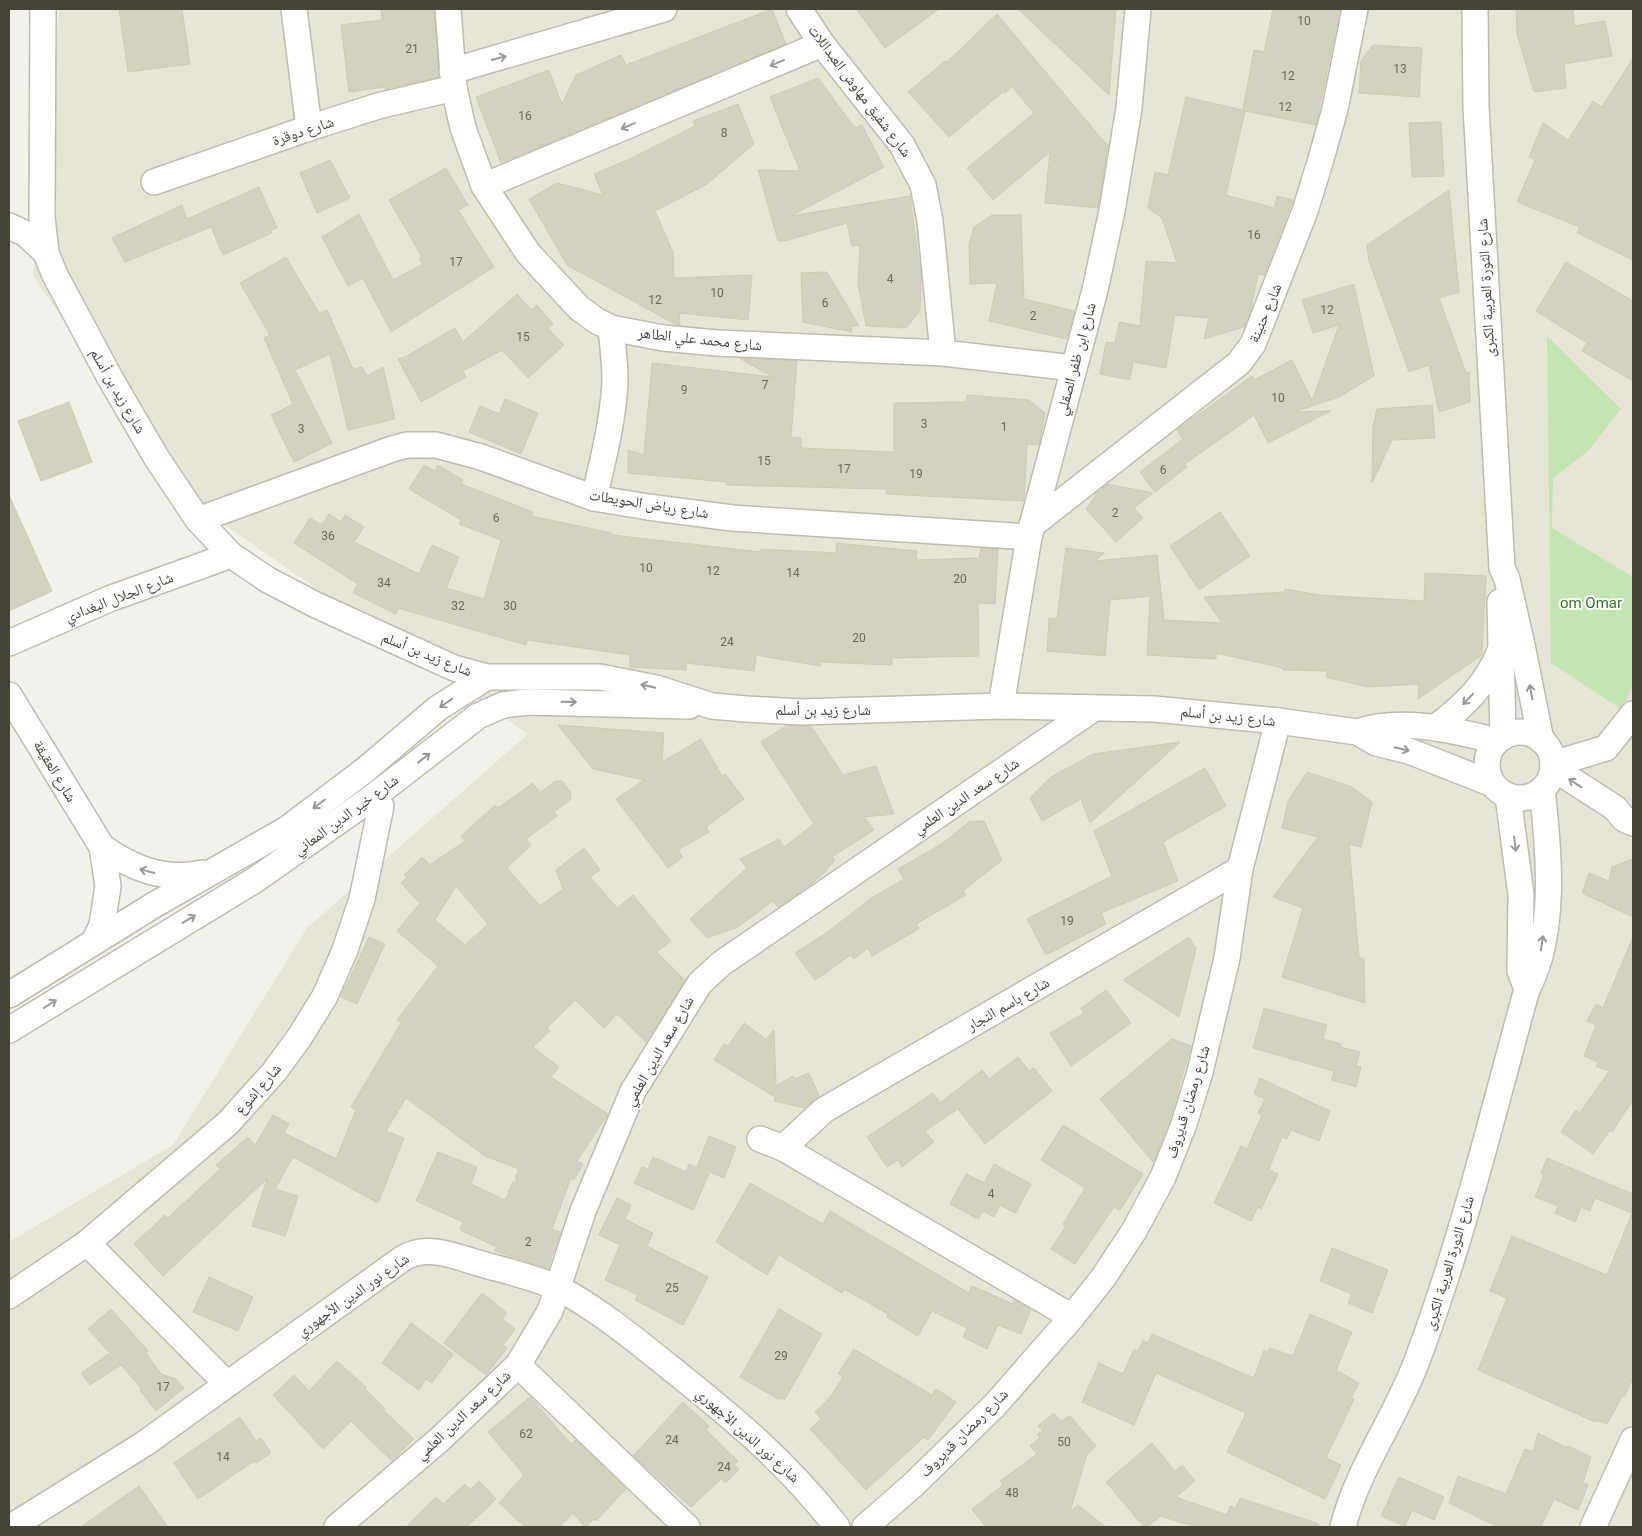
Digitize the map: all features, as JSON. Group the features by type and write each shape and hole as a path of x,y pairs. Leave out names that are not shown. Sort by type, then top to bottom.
{"street":[{"name":"شارع زيد بن أسلم","path":"43,9 42,217 46,253 110,378 156,457 198,520 231,555 268,580 316,606 439,662 487,677 600,677 656,688 712,706 801,712 1001,706 1154,709 1278,721 1356,732 1376,743 1409,751 1501,790"},
{"path":"294,9 309,128"},
{"name":"شارع محمد علي الطاهر","path":"448,9 453,80 463,128 484,186 515,235 551,279 579,308 597,321 611,328 663,338 717,343 943,353 1074,368"},
{"name":"شارع دوقرة","path":"154,182 664,9"},
{"name":"شارع شفيق مهاوش العبداللات","path":"799,9 822,44 902,144 923,185 930,221 943,353"},
{"name":"شارع ابن ظفر الصقلي","path":"1001,706 1031,531 1095,290 1123,151 1138,9"},
{"name":"شارع حنينة","path":"1031,531 1239,363 1253,344 1305,212 1335,109 1355,9"},
{"name":"شارع الثورة العربية الكبرى","path":"1343,1527 1358,1484 1417,1361 1443,1289 1527,989 1537,971 1546,914 1548,843 1547,765 1507,579 1502,568 1476,107 1474,9"},
{"path":"484,186 822,44"},
{"path":"9,226 26,234 46,253"},
{"path":"594,498 607,443 614,397 611,328"},
{"name":"شارع رياض الحويطات","path":"198,520 392,449 421,444 436,444 481,457 594,498 732,518 1031,531"},
{"name":"شارع الجلال البغدادي","path":"9,642 109,599 231,555"},
{"name":"شارع الثورة العربية الكبرى","path":"1500,739 1502,644 1498,579 1502,568"},
{"path":"1436,727 1454,714 1482,685 1491,672 1502,644"},
{"name":"شارع خير الدين المعاني","path":"9,995 212,871 287,829 365,770 438,708 487,677"},
{"name":"شارع العقيقة","path":"9,695 102,847 106,866 107,896 102,924 94,942"},
{"name":"شارع خير الدين المعاني","path":"9,1030 255,880 373,798 478,716 503,705 528,702 712,706"},
{"name":"شارع سعد الدين العلمي","path":"337,1527 439,1440 518,1365 550,1311 583,1211 633,1090 700,982 722,963 1094,709"},
{"path":"1501,790 1526,798 1547,765 1602,736 1612,738 1633,714"},
{"name":"شارع رمضان قديروف","path":"865,1527 913,1485 996,1404 1072,1317 1103,1278 1134,1232 1163,1177 1184,1124 1200,1072 1227,958 1240,870 1278,721"},
{"name":"شارع زيد بن أسلم","path":"1356,732 1377,725 1436,727 1500,739"},
{"path":"1527,989 1520,972 1521,895 1501,790 1488,774 1487,762 1490,750 1500,739 1518,732 1534,735 1547,765 1611,822 1629,821"},
{"name":"شارع إشوع","path":"9,1296 87,1243 228,1123 274,1072 299,1038 325,996 345,950 362,899 381,806 373,798"},
{"name":"شارع العقيقة","path":"102,847 121,861 143,871 166,876 189,876 212,871"},
{"name":"شارع باسم النجار","path":"783,1148 824,1110 1240,870"},
{"path":"760,1139 783,1148 1072,1317"},
{"path":"87,1243 227,1384"},
{"name":"شارع نور الدين الأجهوري","path":"11,1527 144,1444 402,1259 422,1250 450,1255 558,1288 604,1315 717,1403 810,1492 837,1527"},
{"path":"518,1365 687,1527"},
{"path":"1593,1527 1633,1440"}],"shaded area":[{"path":"59,9 1633,9 1633,1527 9,1527 9,1242 173,1145 307,928 528,734 188,500 33,276"}],"green space":[{"name":"om Omar","path":"1547,336 1621,409 1588,451 1553,478 1552,528 1633,577 1633,686 1621,709 1551,663"}],"building":[{"path":"119,9 182,9 190,64 128,72"},
{"path":"381,9 434,9 439,77 385,89 385,87 349,92 341,25 382,20"},
{"path":"772,9 786,44 501,163 476,97 549,70 562,104 576,75 621,55 626,65"},
{"path":"856,9 939,9 885,48"},
{"path":"1018,9 1116,9 1109,95"},
{"path":"1273,9 1340,9 1316,125 1245,111 1226,195 1274,208 1277,196 1293,200 1264,275 1258,274 1251,309 1244,327 1204,339 1209,318 1175,315 1166,368 1133,362 1130,380 1100,374 1106,342 1115,343 1119,322 1140,326 1146,261 1177,263 1162,218 1148,208 1155,172 1168,175 1186,97 1243,110 1254,50 1264,52"},
{"path":"1516,9 1573,9 1574,26 1605,21 1612,56 1564,64 1566,88 1534,92 1517,34"},
{"path":"997,14 1106,144 1108,144 1098,208 1045,203 1050,152 993,200 967,168 1034,113 1012,87 1005,93 1004,91 949,137 908,92 945,61 946,63"},
{"path":"1373,45 1422,48 1419,97 1359,93 1361,61"},
{"path":"1633,58 1633,260 1577,233 1580,227 1517,202 1535,160 1529,157 1543,123 1568,140 1593,101 1602,107"},
{"path":"818,78 855,128 862,125 884,167 791,216 910,196 921,276 920,311 906,328 866,326 858,283 860,245 852,246 847,223 785,241 778,241 758,170 800,171 770,97"},
{"path":"738,104 754,144 707,184 655,211 673,252 674,278 752,275 748,320 679,313 680,325 677,325 567,265 529,199 557,183 603,195 594,174 630,159 695,126 693,121"},
{"path":"1441,122 1444,176 1412,177 1409,123"},
{"path":"330,160 350,198 317,213 300,173"},
{"path":"446,168 468,205 458,210 494,267 391,332 363,278 348,286 322,237 359,214 393,280 423,264 419,258 422,257 389,200"},
{"path":"259,187 277,228 271,230 272,233 223,255 211,227 125,262 112,238 182,205 187,219"},
{"path":"1449,190 1459,292 1439,298 1466,373 1469,372 1470,402 1439,412 1429,365 1409,372 1369,261 1367,245"},
{"path":"992,215 1021,215 1024,299 1075,311 1067,339 989,321 997,283 970,284 969,244 974,227"},
{"path":"286,257 319,313 327,310 353,369 362,367 367,376 383,367 395,419 348,430 330,354 295,370 332,443 294,462 271,415 293,404 264,338 270,335 240,283"},
{"path":"1566,262 1633,301 1633,381 1582,351 1587,343 1536,311"},
{"path":"827,272 859,326 851,326 852,332 803,322 801,273"},
{"path":"1354,284 1374,376 1339,397 1294,412 1331,411 1268,443 1254,415 1185,464 1187,467 1155,492 1140,472 1183,439 1177,430 1252,376 1254,380 1292,360 1312,401 1339,325 1313,333 1302,300"},
{"path":"517,294 531,310 537,305 553,324 548,328 564,345 528,378 502,350 463,371 466,377 421,402 398,359 405,357 455,328 463,342"},
{"path":"739,358 797,361 791,437 801,438 801,448 894,452 894,403 966,402 967,395 1029,400 1045,413 1039,445 1027,444 1024,501 886,494 886,489 726,485 726,482 628,473 628,450 644,455 652,363 773,377"},
{"path":"505,399 538,413 521,454 469,432 480,406 499,414"},
{"path":"69,402 92,462 41,481 18,421"},
{"path":"1432,405 1435,438 1392,440 1372,483 1373,426 1377,409"},
{"path":"424,465 435,471 438,465 463,480 461,484 533,512 531,516 612,533 612,535 761,552 761,549 836,553 837,543 917,551 916,560 979,558 981,548 998,549 995,604 978,603 979,656 892,658 892,665 820,662 820,666 756,655 754,671 686,663 686,670 630,667 630,655 527,640 526,645 398,608 396,614 353,593 358,584 294,543 310,518 322,525 329,514 341,522 345,515 364,527 354,542 419,574 432,545 459,557 446,588 484,599 501,540 459,524 461,520 409,489"},
{"path":"1107,484 1153,493 1134,508 1143,518 1116,542 1086,509 1098,492"},
{"path":"9,495 52,591 9,611"},
{"path":"1220,512 1250,556 1199,590 1170,546"},
{"path":"1066,548 1104,553 1095,561 1157,555 1164,620 1222,623 1204,597 1285,592 1285,589 1319,595 1424,601 1425,573 1486,576 1482,655 1418,699 1419,684 1368,687 1326,677 1327,671 1283,670 1283,668 1216,653 1216,659 1147,655 1150,596 1110,600 1105,656 1047,651 1049,618 1057,619"},
{"path":"558,725 664,733 662,762 701,739 722,776 725,774 744,799 706,827 709,832 678,850 683,857 668,868 616,799 644,780 593,769"},
{"path":"786,726 811,726 843,775 876,766 894,814 864,817 874,830 832,857 835,860 822,875 806,888 778,907 773,901 738,927 707,938 690,919 747,868 740,859 779,839 784,847 814,824 761,742"},
{"path":"1180,742 1090,823 1081,799 1042,821 1030,798 1051,777 1093,754"},
{"path":"1205,768 1226,806 1163,842 1178,881 1101,913 1106,924 1046,955 1027,919 1112,876 1094,831"},
{"path":"1307,772 1352,787 1372,802 1361,847 1349,844 1359,957 1364,959 1365,1003 1282,977 1303,908 1273,897 1318,837 1282,828 1288,801"},
{"path":"555,781 562,781 571,793 571,799 554,812 557,816 526,839 531,845 507,868 540,906 563,889 556,870 584,848 600,870 590,877 617,908 633,895 671,941 657,952 685,980 646,1042 617,1014 604,1028 575,1000 547,1028 550,1031 533,1047 559,1067 551,1077 608,1114 577,1161 583,1164 574,1180 571,1178 552,1229 561,1232 548,1268 495,1251 497,1247 460,1230 463,1222 416,1201 438,1152 477,1167 471,1184 505,1200 513,1182 515,1183 517,1180 515,1178 519,1169 485,1156 406,1098 386,1131 404,1138 378,1203 293,1157 275,1189 298,1196 285,1236 252,1226 267,1179 163,1276 134,1244 165,1215 168,1218 220,1169 216,1165 248,1137 255,1145 273,1115 289,1124 284,1133 336,1159 356,1110 351,1107 401,1023 397,1020 438,966 397,931 420,903 401,883 407,878 404,875 422,857 430,865 465,841 461,836 495,805 498,808 533,783 540,793","holes":["456,886 488,924 465,945 435,920"]},
{"path":"970,821 984,821 1002,860 963,891 966,895 916,924 919,929 872,956 868,948 854,959 851,955 815,980 795,953 825,934 873,897 904,879 898,869 943,843"},
{"path":"1633,859 1633,917 1582,893 1589,873 1609,881 1612,867"},
{"path":"369,937 385,944 357,1004 341,997"},
{"path":"1189,937 1196,949 1179,1017 1123,980"},
{"path":"1633,937 1633,1100 1612,1132 1610,1130 1593,1154 1561,1132 1576,1110 1580,1113 1609,1071 1596,1066 1598,1062 1584,1056 1596,1025 1587,1021 1596,1004 1603,1008"},
{"path":"1106,990 1131,1023 1071,1066 1050,1033 1084,1013 1081,1008"},
{"path":"1264,1008 1327,1025 1323,1039 1341,1044 1340,1047 1360,1052 1356,1066 1361,1067 1356,1087 1332,1080 1334,1071 1253,1048"},
{"path":"744,1023 766,1039 774,1030 776,1086 793,1076 795,1079 809,1073 819,1096 805,1108 774,1101 775,1097 714,1060 724,1044 728,1046"},
{"path":"1172,1039 1191,1046 1170,1119 1153,1162 1100,1099"},
{"path":"1018,1057 1029,1071 1034,1068 1052,1091 985,1144 958,1109 925,1131 934,1142 902,1167 898,1160 887,1167 867,1137 933,1093 940,1103 982,1070 989,1079"},
{"path":"1260,1078 1330,1111 1319,1141 1291,1130 1287,1139 1282,1137 1269,1169 1278,1174 1261,1209 1258,1207 1251,1221 1214,1203 1241,1146 1247,1149 1262,1115 1258,1113 1265,1099 1254,1094"},
{"path":"1063,1125 1143,1174 1120,1210 1114,1207 1075,1264 1051,1249 1066,1226 1063,1224 1085,1188 1041,1160"},
{"path":"709,1136 736,1147 724,1178 697,1167"},
{"path":"653,1157 686,1172 689,1164 709,1174 693,1210 634,1183 642,1167 648,1169"},
{"path":"1547,1158 1633,1194 1633,1377 1625,1396 1623,1395 1607,1424 1596,1420 1595,1422 1478,1370 1507,1298 1490,1291 1512,1236 1607,1275 1632,1213 1595,1198 1590,1211 1581,1207 1575,1222 1555,1213 1558,1206 1535,1197 1544,1175 1541,1173"},
{"path":"994,1164 1031,1184 1016,1213 1000,1205 994,1217 983,1211 978,1219 950,1204 966,1174 984,1183"},
{"path":"750,1183 823,1224 830,1211 969,1293 972,1286 1013,1304 1014,1300 1031,1309 1021,1334 998,1325 987,1349 963,1337 967,1328 932,1311 918,1336 887,1317 888,1314 844,1289 842,1293 779,1255 767,1275 716,1242"},
{"path":"617,1198 631,1205 625,1219 653,1233 647,1246 708,1277 683,1325 635,1300 638,1295 605,1280 620,1245 599,1235"},
{"path":"1332,1248 1388,1270 1372,1313 1348,1303 1352,1294 1320,1281"},
{"path":"209,1277 253,1297 238,1331 193,1312"},
{"path":"482,1293 507,1313 502,1319 515,1329 503,1345 507,1348 486,1375 444,1343"},
{"path":"111,1309 148,1351 146,1353 161,1374 176,1379 184,1388 156,1411 140,1390 141,1388 121,1365 90,1385 81,1373 110,1353 88,1329"},
{"path":"779,1309 822,1334 785,1399 778,1399 740,1377"},
{"path":"1310,1314 1352,1332 1336,1370 1359,1383 1351,1398 1354,1399 1326,1458 1341,1465 1325,1499 1227,1452 1246,1413 1156,1373 1134,1425 1082,1402 1099,1363 1123,1374 1134,1349 1138,1351 1143,1340 1148,1343 1152,1334 1254,1378 1264,1350 1268,1352 1270,1348 1293,1356"},
{"path":"411,1323 453,1354 432,1383 426,1379 419,1390 382,1363"},
{"path":"854,1349 932,1395 936,1389 956,1402 928,1440 924,1437 866,1490 810,1429 821,1419 815,1412 831,1396 843,1377 838,1374"},
{"path":"337,1361 366,1387 365,1389 385,1409 383,1410 414,1439 392,1461 351,1421 323,1449 273,1395 294,1375 309,1391"},
{"path":"530,1397 571,1444 575,1440 626,1489 596,1521 594,1519 585,1527 573,1513 560,1527 525,1527 499,1503 524,1475 488,1432"},
{"path":"683,1402 709,1426 706,1430 738,1461 734,1464 739,1469 726,1483 721,1479 691,1507 633,1456"},
{"path":"1054,1413 1061,1421 1070,1416 1096,1446 1087,1454 1070,1512 1078,1505 1106,1527 986,1527 972,1509 1003,1485 1000,1481 1037,1454 1030,1446 1040,1438 1037,1434 1043,1431 1038,1426"},
{"path":"240,1417 256,1441 261,1438 271,1453 256,1463 254,1461 198,1499 174,1463"},
{"path":"1538,1433 1567,1448 1568,1446 1591,1457 1583,1483 1588,1485 1578,1510 1554,1499 1541,1527 1498,1527 1449,1503 1458,1476 1506,1494 1525,1449 1533,1452"},
{"path":"1152,1443 1175,1471 1182,1465 1195,1481 1176,1497 1227,1515 1230,1506 1236,1508 1240,1498 1319,1524 1318,1527 1195,1527 1161,1516 1147,1527 1144,1527 1106,1482"},
{"path":"1399,1477 1444,1497 1434,1520 1412,1510 1405,1526 1381,1516"},
{"path":"479,1481 496,1499 467,1527 406,1527 436,1497 443,1504 465,1484 470,1490"},
{"path":"139,1486 168,1527 81,1527"}]}
